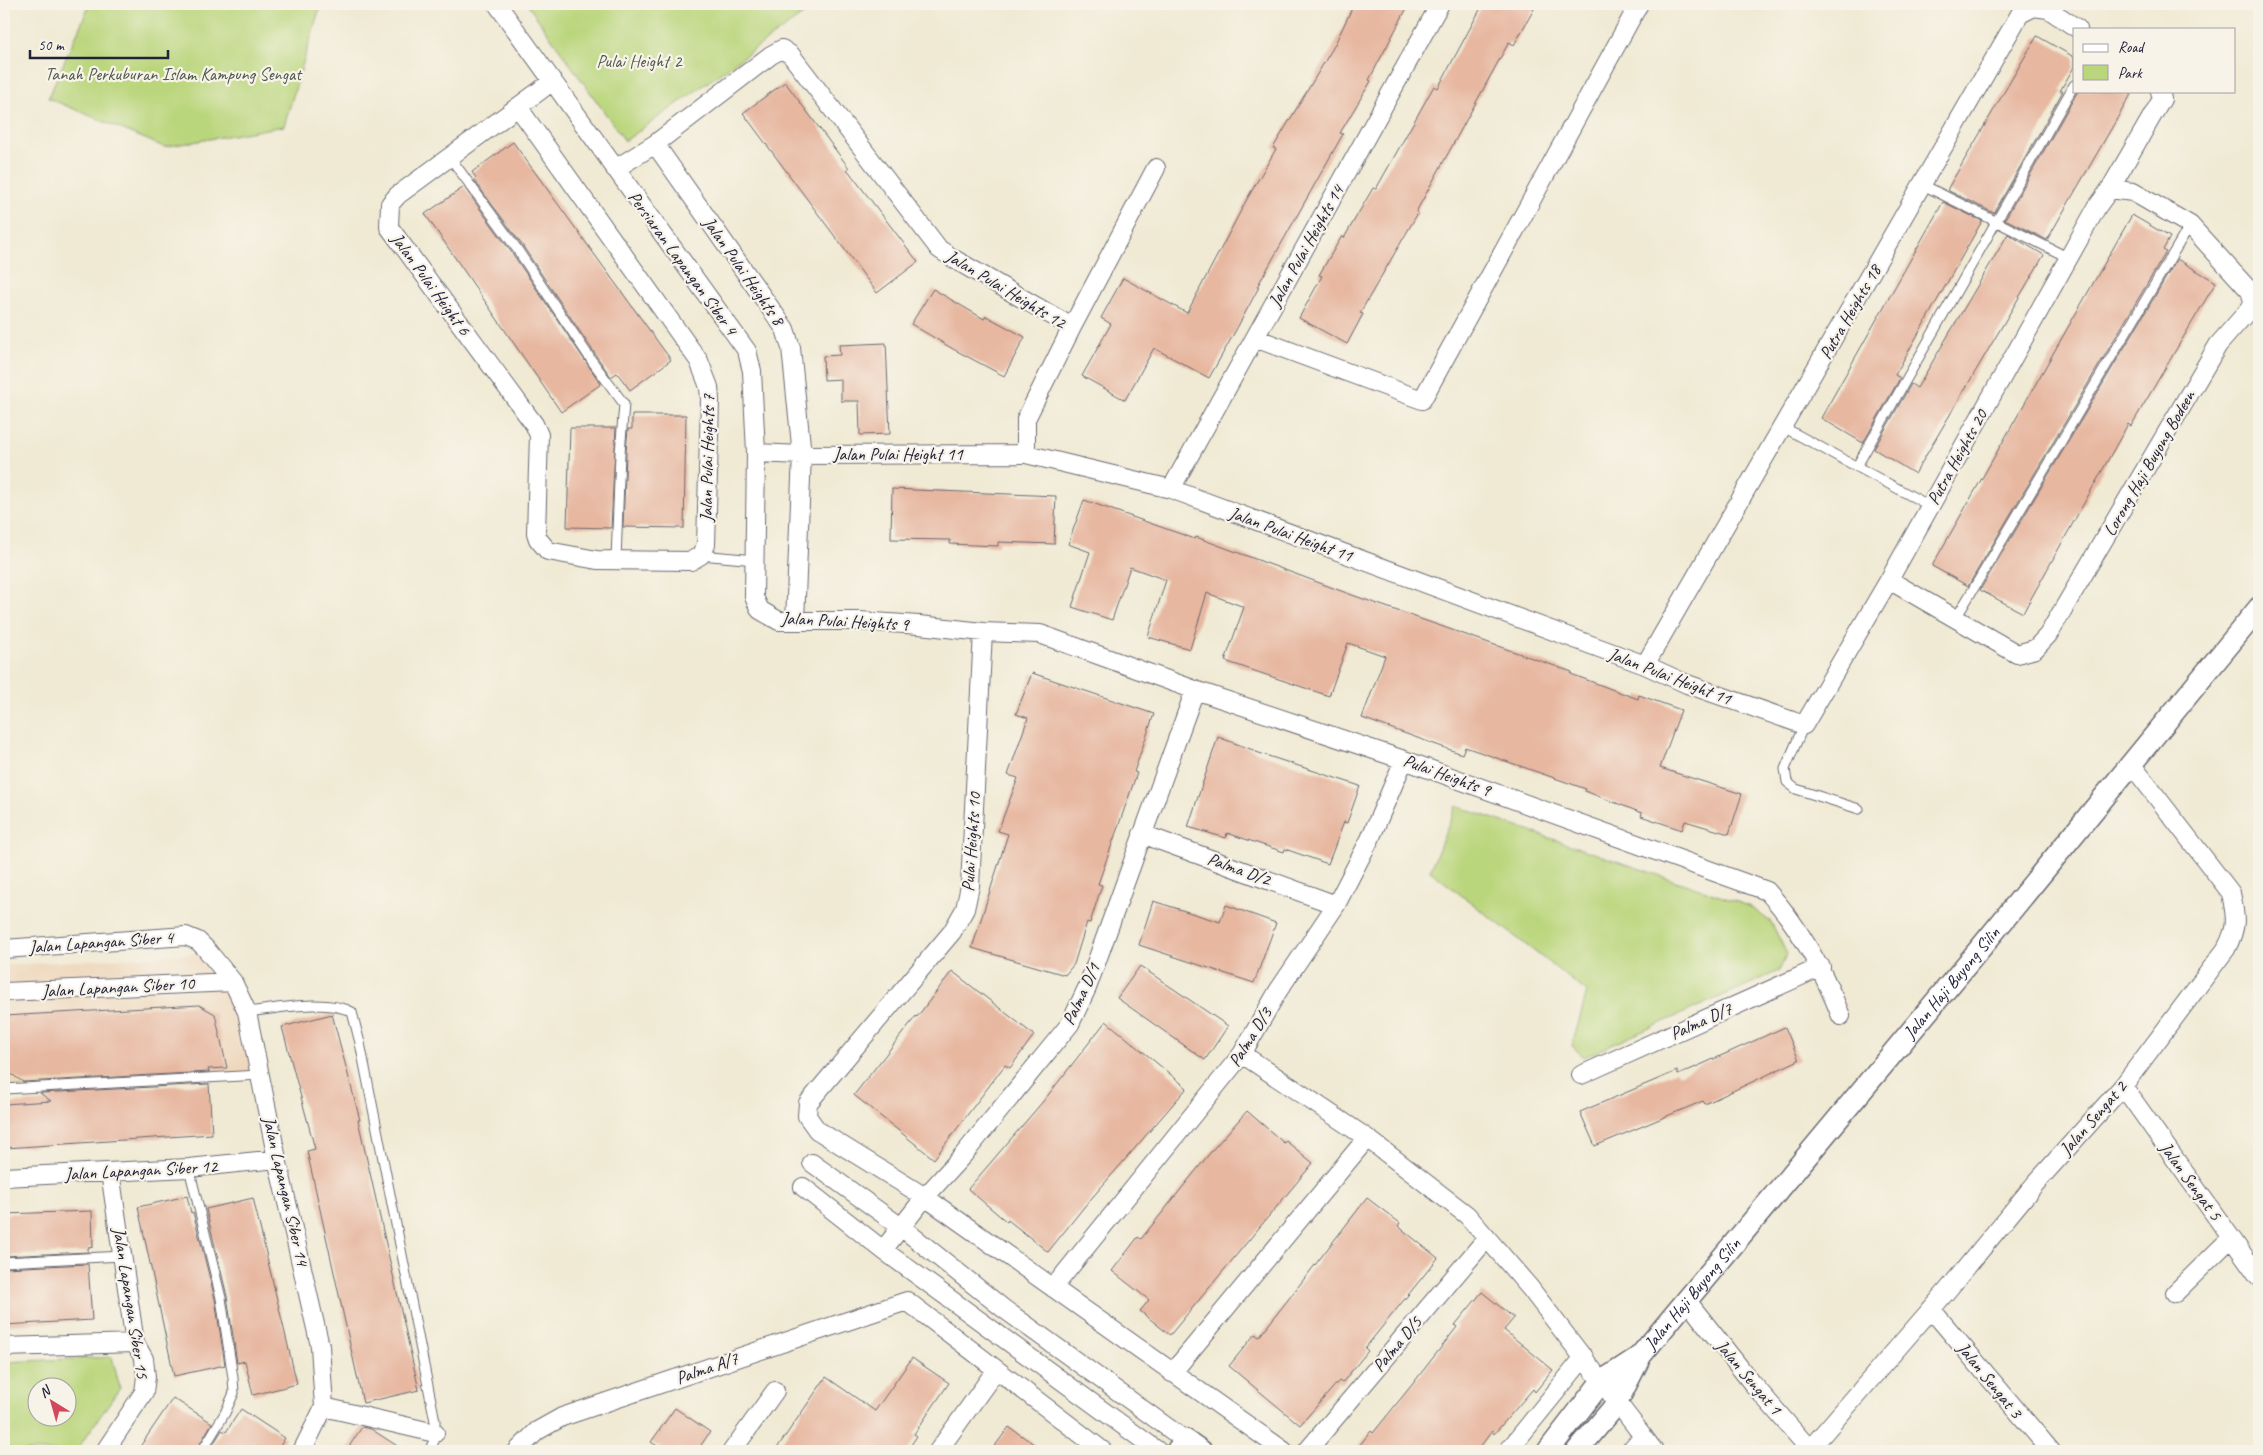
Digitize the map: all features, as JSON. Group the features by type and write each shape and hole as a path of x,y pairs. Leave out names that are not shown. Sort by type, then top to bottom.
{"street":[{"name":"Persiaran Lapangan Siber 4","path":"497,4 747,351 752,370 756,452 754,560"},
{"name":"Jalan Pulai Heights 14","path":"1171,489 1440,4"},
{"path":"1255,338 1422,400 1639,4"},
{"name":"Putra Heights 18","path":"1645,666 2020,14 2034,7 2048,9 2076,28"},
{"name":"Jalan Pulai Heights 12","path":"655,144 771,55 782,49 791,55 939,249 954,260 1072,327 1026,419 1026,454"},
{"name":"Jalan Pulai Height 6","path":"552,81 448,156 398,195 390,204 389,227 534,424 539,436 536,533 542,546 548,551 596,560 616,560"},
{"path":"2110,189 2162,99 2160,92"},
{"name":"Jalan Pulai Heights 7","path":"518,106 699,361 708,387 710,400 707,528 706,545 701,555"},
{"path":"615,169 655,144"},
{"name":"Jalan Pulai Heights 8","path":"655,144 785,329 791,348 802,455 795,621"},
{"path":"1072,327 1156,168"},
{"name":"Lorong Haji Buyong Bodeen","path":"1889,580 2017,654 2035,649 2048,635 2218,345 2254,304 2250,291 2190,225 2133,192 2110,189"},
{"name":"Putra Heights 20","path":"1804,725 1889,580 2096,207 2110,189"},
{"name":"Jalan Pulai Height 11","path":"756,452 802,455 1026,454 1171,489 1645,666 1687,684 1804,725"},
{"path":"616,560 684,562 691,561 701,555"},
{"name":"Jalan Pulai Heights 9","path":"754,560 754,597 760,610 780,621 859,621 983,632"},
{"name":"Jalan Haji Buyong Silin","path":"1641,1355 1688,1302 2132,765 2259,608"},
{"name":"Pulai Heights 9","path":"983,632 1040,634 1195,690 1404,760 1767,891 1787,912 1821,967 1841,1016"},
{"name":"Pulai Heights 10","path":"926,1197 818,1130 807,1116 808,1103 952,932 965,908 970,886 983,632"},
{"name":"Palma D/1","path":"883,1250 1070,1024 1087,988 1195,690"},
{"name":"Palma D/3","path":"1052,1288 1242,1054 1278,991 1336,905 1370,839 1404,760"},
{"name":"Jalan Sengat 2","path":"1811,1450 2035,1184 2122,1086 2226,949 2234,932 2236,918 2231,893 2132,765"},
{"name":"Palma D/2","path":"1142,834 1336,905"},
{"name":"Jalan Lapangan Siber 4","path":"4,949 186,936 198,941"},
{"name":"Jalan Lapangan Siber 14","path":"198,941 233,982 247,1012 277,1159 320,1346 324,1407"},
{"name":"Palma D/7","path":"1581,1075 1821,967"},
{"name":"Jalan Lapangan Siber 10","path":"4,992 233,982"},
{"path":"1242,1054 1367,1138 1467,1215 1584,1357 1654,1451"},
{"name":"Jalan Sengat 5","path":"2122,1086 2259,1277"},
{"path":"1172,1372 1367,1138"},
{"name":"Jalan Lapangan Siber 12","path":"4,1177 188,1168 277,1159"},
{"path":"812,1163 901,1227 1004,1309 1188,1447"},
{"name":"Jalan Lapangan Siber 15","path":"105,1451 144,1392 146,1377 144,1359 135,1343 110,1172"},
{"path":"803,1187 883,1250 1158,1451"},
{"path":"926,1197 1284,1451"},
{"name":"Palma D/5","path":"1307,1451 1487,1238"},
{"path":"2175,1293 2231,1238"},
{"name":"Palma A/7","path":"517,1451 537,1431 562,1417 907,1301 996,1370"},
{"name":"Jalan Sengat 1","path":"1688,1302 1752,1383 1811,1450"},
{"name":"Jalan Sengat 3","path":"1931,1308 2051,1451"},
{"path":"4,1347 135,1343"},
{"path":"1548,1451 1602,1382 1641,1355"},
{"path":"1577,1451 1618,1401 1641,1355"},
{"path":"1508,1451 1584,1357"},
{"path":"938,1451 996,1370 1104,1451"},
{"path":"732,1451 775,1391"},
{"path":"302,1451 324,1407 436,1433"},
{"path":"1630,1451 1643,1436"}],"lane":[{"path":"1856,466 2073,87"},
{"path":"448,156 517,248 592,362 624,404 616,560"},
{"path":"1923,185 2069,258"},
{"path":"1956,618 2190,225"},
{"path":"1783,427 1930,506"},
{"path":"701,555 754,560"},
{"path":"1804,725 1785,769 1787,782 1796,788 1859,809"},
{"path":"247,1012 317,1006 342,1007 352,1012 360,1043 436,1433 435,1439 428,1451"},
{"path":"4,1089 260,1075"},
{"path":"188,1168 221,1298 234,1393 225,1414 202,1451"},
{"path":"4,1262 123,1256"}],"shaded area":[{"path":"195,954 231,983 258,1075 4,1089 4,965"}],"green space":[{"name":"Tanah Perkuburan Islam Kampung Sengat","path":"90,4 321,4 284,126 164,147 48,98"},
{"name":"Pulai Height 2","path":"527,4 818,4 625,141"},
{"path":"1456,806 1749,906 1771,922 1787,954 1779,971 1584,1057 1572,1046 1587,992 1430,871"},
{"path":"112,1357 120,1388 76,1451 4,1451 4,1362"}],"building":[{"path":"1354,4 1409,4 1369,80 1371,81 1340,133 1343,134 1257,287 1259,287 1209,378 1154,348 1125,400 1082,376 1111,324 1101,318 1123,278 1187,313 1247,199 1276,149 1273,148 1334,46"},
{"path":"1483,4 1525,4 1534,9 1514,45 1509,42 1416,212 1418,213 1360,313 1363,314 1347,344 1299,318 1322,276 1319,275 1342,236 1344,238 1373,188 1376,189 1434,86 1438,88"},
{"path":"2037,36 2073,56 2073,69 2060,91 2063,91 1994,213 1949,191 1948,188"},
{"path":"785,82 849,168 847,169 918,262 877,293 743,113"},
{"path":"2077,92 2132,92 2047,240 2005,219"},
{"path":"513,142 671,360 630,390 617,373 611,377 522,245 474,180 476,178 472,172"},
{"path":"464,187 512,253 601,384 561,412 425,214"},
{"path":"1943,202 1982,221 1895,375 1900,378 1863,443 1821,418"},
{"path":"2132,215 2170,237 2163,250 2166,252 1968,586 1932,566"},
{"path":"2008,234 2044,255 1915,474 1874,449 1911,384 1917,388"},
{"path":"2177,259 2216,282 2131,426 2128,424 2023,613 1980,590"},
{"path":"933,289 984,319 986,316 1025,337 1004,376 911,324"},
{"path":"886,343 890,434 860,435 859,401 841,401 841,379 824,380 823,356 840,355 839,345"},
{"path":"632,415 686,415 684,528 623,527 626,453 628,429 632,429"},
{"path":"570,428 616,428 611,528 567,527"},
{"path":"892,489 1056,496 1054,544 998,542 998,546 950,544 950,540 891,539"},
{"path":"1084,500 1195,539 1196,537 1352,595 1572,672 1571,674 1638,699 1639,695 1681,710 1660,768 1742,794 1729,834 1685,821 1682,830 1641,816 1642,813 1585,791 1586,789 1465,747 1462,754 1362,718 1385,656 1348,643 1329,696 1225,661 1244,607 1207,593 1190,649 1148,637 1166,580 1130,567 1112,620 1072,607 1090,552 1068,544"},
{"path":"1032,673 1154,714 1134,772 1137,773 1098,884 1102,885 1090,923 1087,922 1074,964 1065,975 972,948 1008,834 998,831 1018,778 1008,775 1028,718 1016,714"},
{"path":"1218,737 1256,752 1360,786 1347,823 1344,822 1328,864 1285,849 1284,852 1227,833 1226,838 1188,827"},
{"path":"1153,901 1220,922 1226,905 1276,923 1254,983 1139,945"},
{"path":"1140,966 1228,1026 1205,1060 1117,998"},
{"path":"952,971 1034,1035 1010,1068 1005,1065 934,1159 854,1095"},
{"path":"199,1005 215,1014 227,1068 208,1069 209,1072 23,1082 7,1071 4,1016"},
{"path":"332,1014 360,1120 358,1120 419,1390 363,1403 307,1151 315,1149 282,1027"},
{"path":"1106,1021 1187,1088 1084,1207 1048,1252 1008,1220 1007,1222 968,1189 1045,1099"},
{"path":"1785,1027 1799,1060 1705,1104 1703,1101 1595,1146 1580,1112 1677,1071 1678,1075"},
{"path":"209,1084 212,1134 6,1148 4,1104 51,1101 40,1093"},
{"path":"1247,1111 1284,1143 1286,1141 1313,1163 1170,1335 1140,1311 1149,1300 1112,1271 1138,1237 1141,1239 1214,1148"},
{"path":"187,1196 191,1213 193,1212 215,1299 225,1365 174,1376 138,1207"},
{"path":"253,1198 297,1384 253,1395 245,1361 237,1363 227,1296 206,1209"},
{"path":"1367,1198 1400,1223 1398,1226 1438,1258 1365,1348 1368,1351 1342,1383 1339,1381 1300,1425 1229,1366 1255,1334 1259,1337"},
{"path":"92,1211 93,1247 88,1248 88,1252 4,1256 4,1214"},
{"path":"88,1264 92,1320 4,1325 4,1268"},
{"path":"1482,1292 1514,1318 1504,1330 1553,1370 1535,1392 1533,1389 1494,1434 1492,1431 1477,1451 1355,1451 1371,1431 1373,1433 1411,1386 1457,1327 1455,1325"},
{"path":"912,1358 949,1383 914,1434 917,1436 907,1451 775,1451 826,1377 875,1411"},
{"path":"173,1398 212,1423 196,1451 137,1451"},
{"path":"675,1408 710,1432 697,1451 665,1451 651,1442"},
{"path":"241,1409 285,1438 277,1451 209,1451 222,1430 226,1432"},
{"path":"362,1427 371,1429 405,1451 346,1451"},
{"path":"1009,1427 1044,1451 991,1451"}]}
